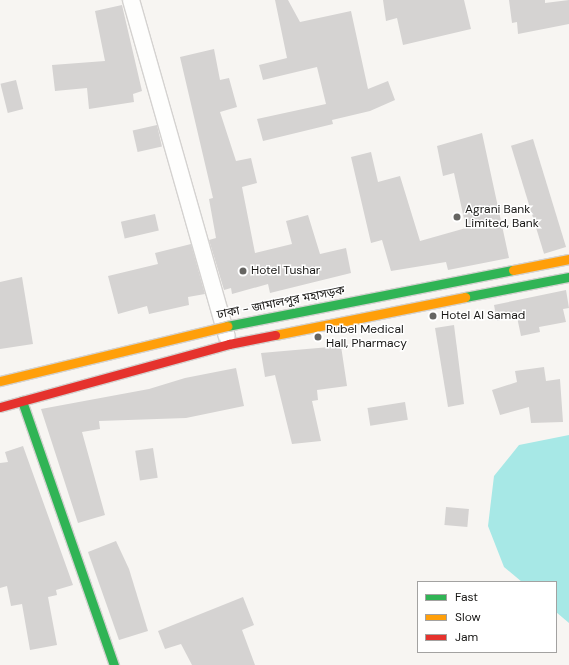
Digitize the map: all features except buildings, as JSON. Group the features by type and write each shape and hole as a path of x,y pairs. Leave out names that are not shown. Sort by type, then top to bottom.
{"main road":[{"name":"ঢাকা - জামালপুর মহাসড়ক","path":"0,381 235,324 569,259"},
{"path":"0,407 229,344 569,276"},
{"path":"22,401 114,665"}],"street":[{"path":"131,0 229,344"}],"water":[{"path":"569,435 569,623 557,613 557,581 521,581 504,567 488,526 494,476 519,445"}],"traffic: fast":[{"path":"227,326 513,270"},
{"path":"465,297 569,277"},
{"path":"22,401 114,665"}],"traffic: slow":[{"path":"513,270 569,259"},
{"path":"275,335 465,297"},
{"path":"0,381 227,326"}],"traffic: jam":[{"path":"0,407 229,344 275,335"}],"place":[{"name":"Agrani Bank Limited, Bank","path":"457,217"},
{"name":"Hotel Tushar","path":"243,271"},
{"name":"Hotel Al Samad","path":"433,316"},
{"name":"Rubel Medical Hall, Pharmacy","path":"318,337"}]}
